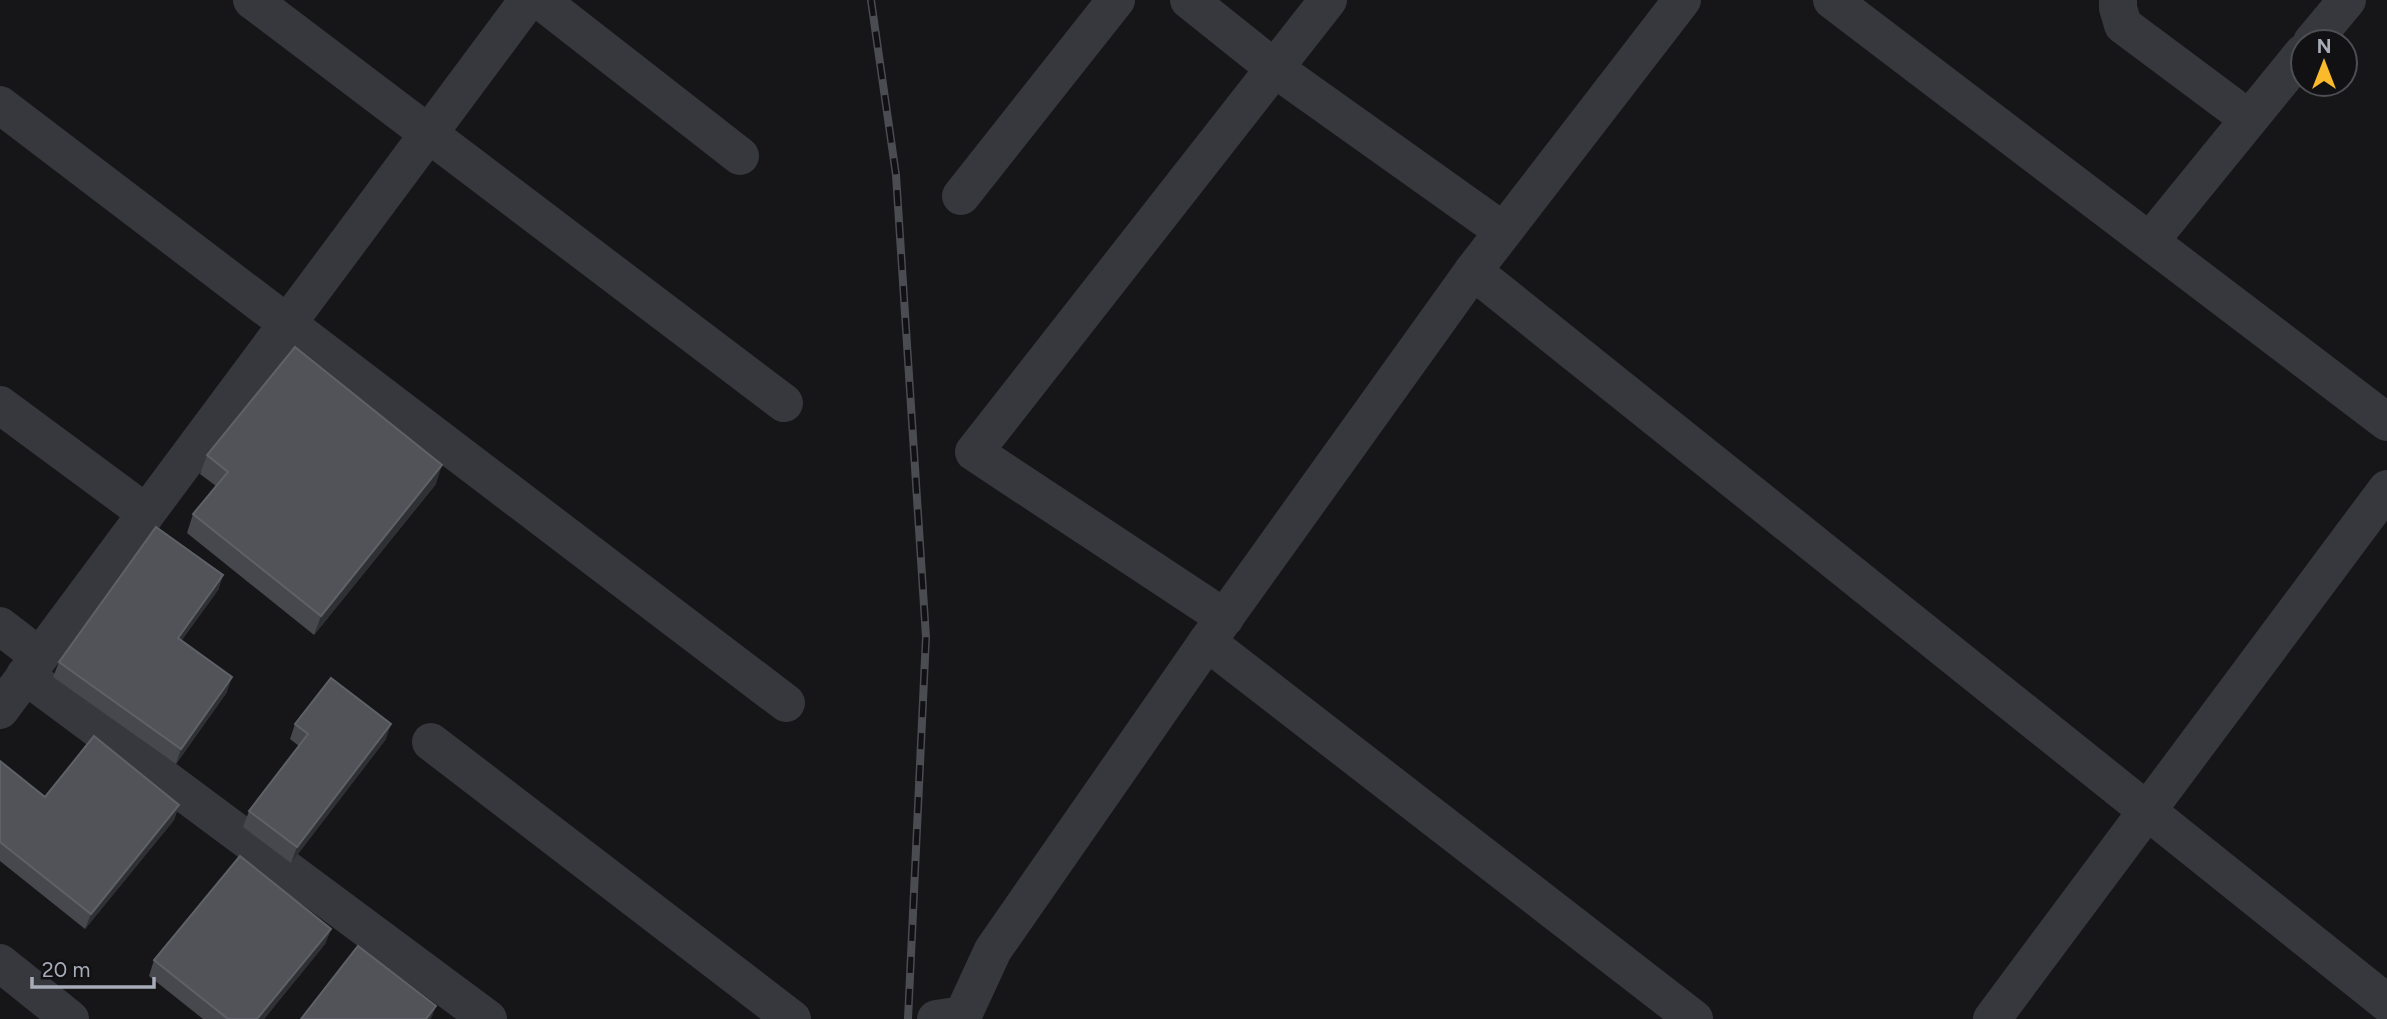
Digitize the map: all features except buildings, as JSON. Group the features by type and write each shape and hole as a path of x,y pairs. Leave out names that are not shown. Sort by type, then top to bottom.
{"street":[{"path":"252,0 784,402"},
{"path":"0,710 528,0"},
{"path":"540,0 740,156"},
{"path":"961,196 1116,0"},
{"path":"1189,0 1274,68 1503,231"},
{"path":"1328,0 974,452 1216,630 1693,1019"},
{"path":"956,1018 993,950 1216,630 1472,271 1682,0"},
{"path":"1832,0 2387,422"},
{"path":"2118,0 2123,25 2249,120"},
{"path":"2324,28 2347,0"},
{"path":"2150,241 2289,70"},
{"path":"0,105 786,703"},
{"path":"1472,271 2387,1003"},
{"path":"0,405 146,513"},
{"path":"1992,1019 2387,489"},
{"path":"0,626 32,666 488,1019"},
{"path":"431,742 792,1019"},
{"path":"0,964 70,1019"}],"railway":[{"path":"871,0 896,175 926,637 908,1019"}]}
